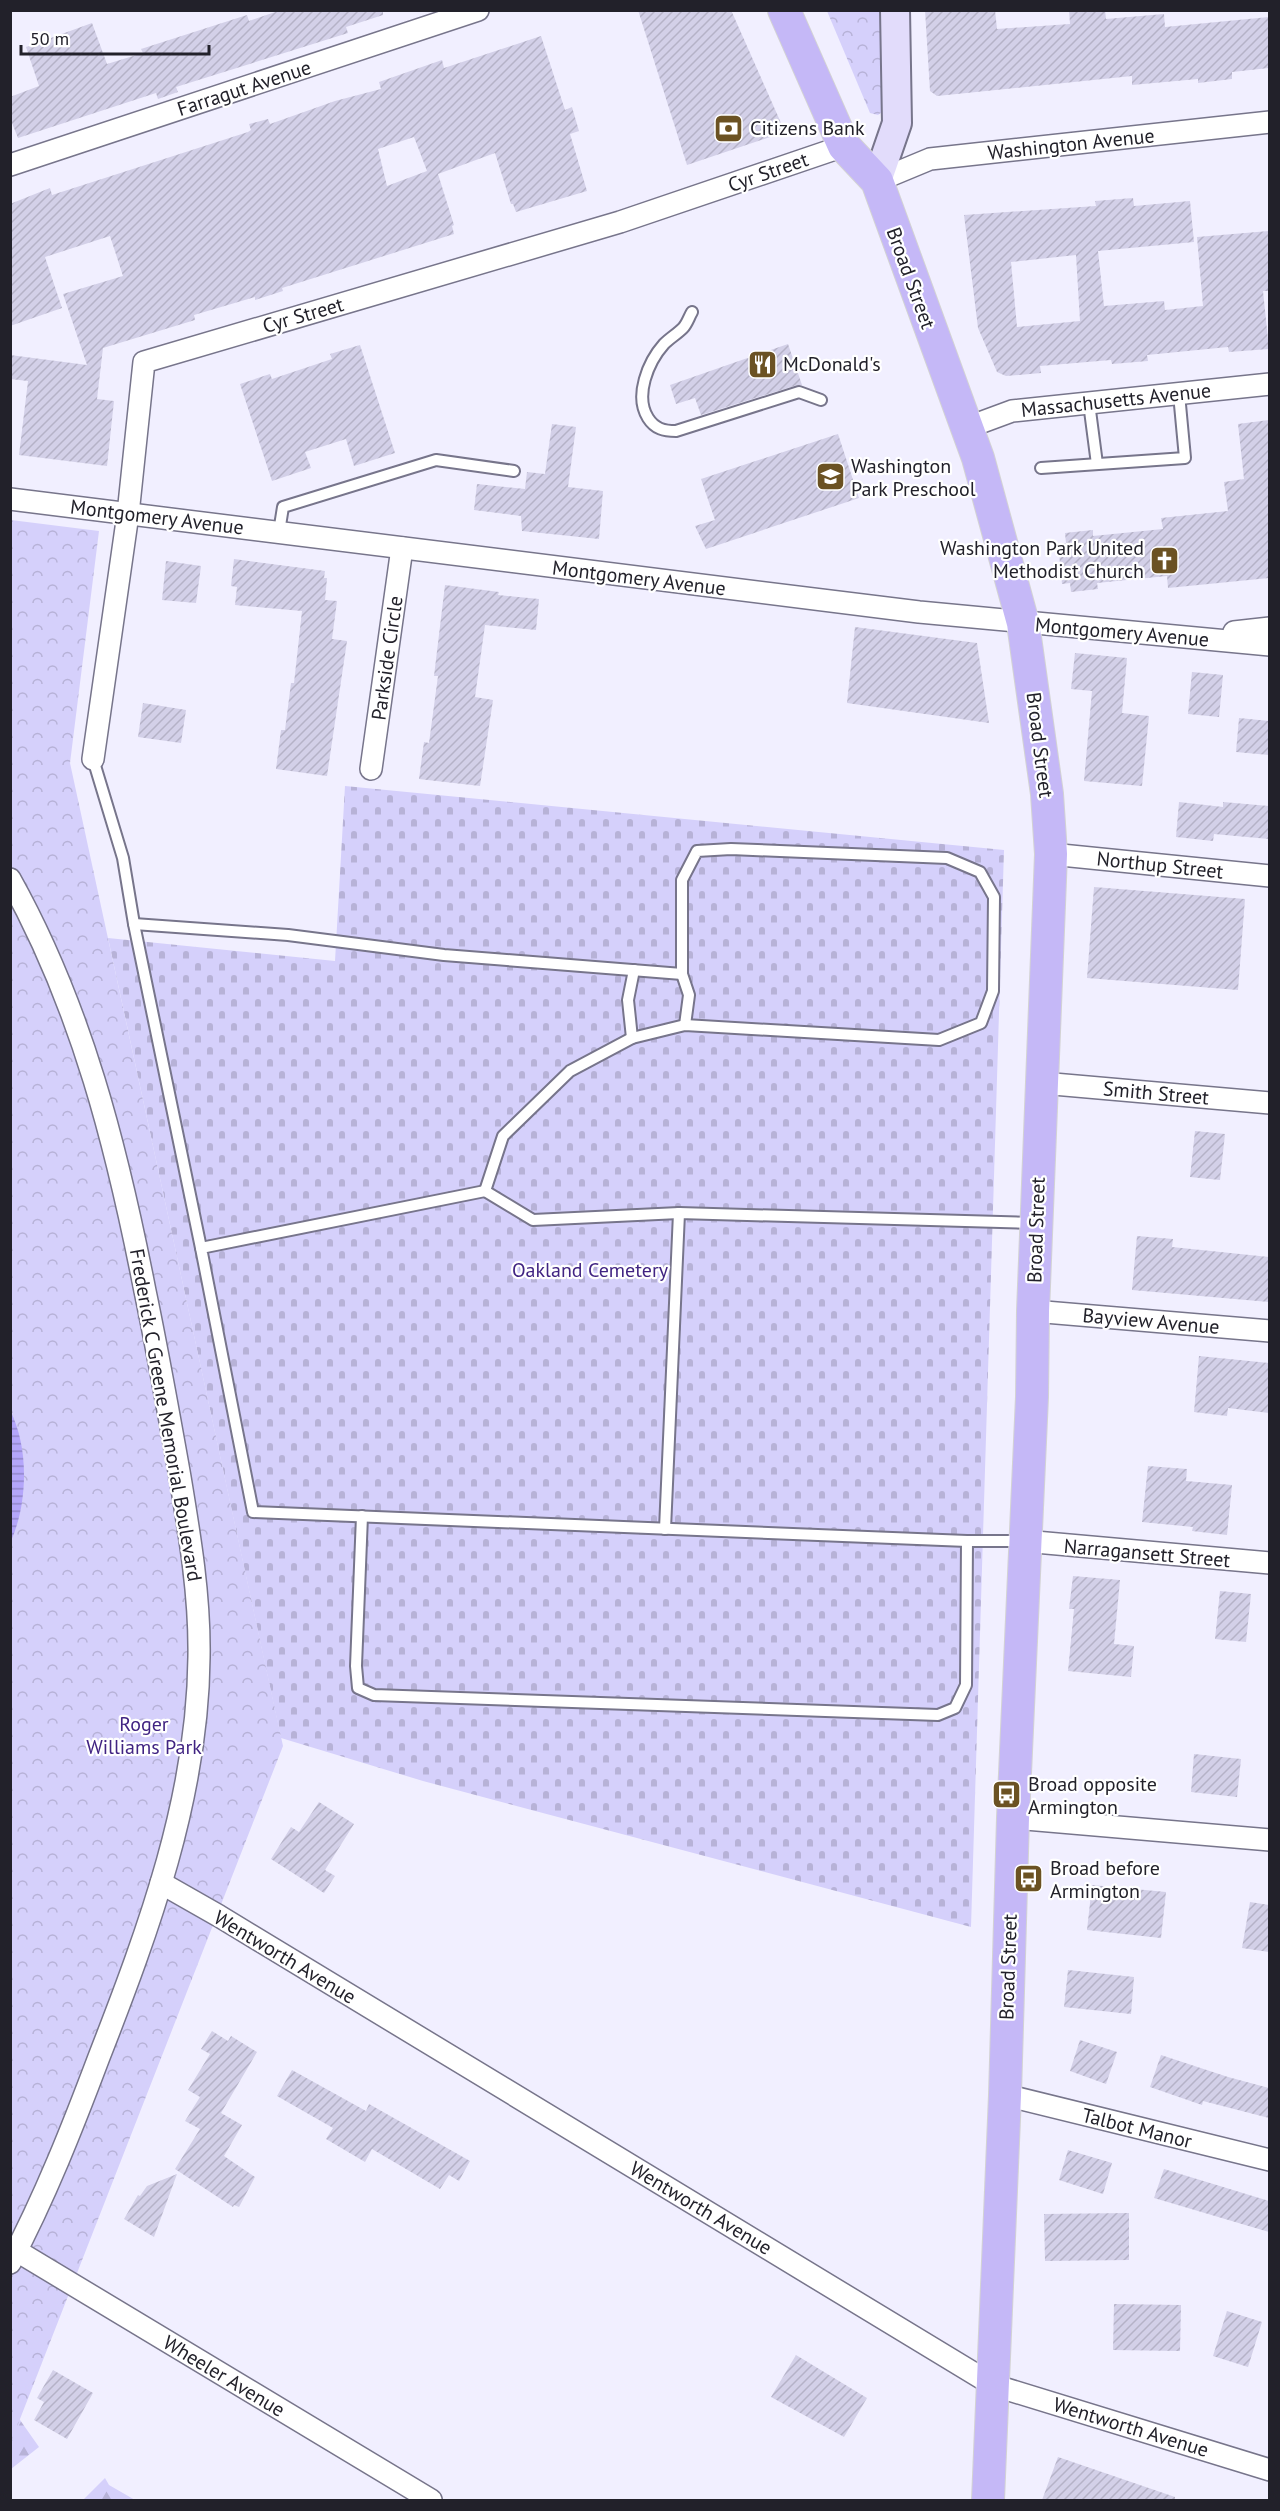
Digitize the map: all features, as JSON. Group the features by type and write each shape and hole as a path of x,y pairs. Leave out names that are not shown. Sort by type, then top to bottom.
{"main road":[{"name":"Broad Street","path":"784,10 844,146 877,181 978,458 1023,623 1046,783 1051,854 988,2500"},
{"path":"877,181 897,123 895,10"}],"street":[{"name":"Farragut Avenue","path":"10,165 478,10"},
{"name":"Washington Avenue","path":"877,181 930,159 1269,122"},
{"name":"Cyr Street","path":"93,759 128,514 144,362 620,222 844,146"},
{"name":"Massachusetts Avenue","path":"966,428 1012,411 1269,384"},
{"name":"Montgomery Avenue","path":"10,499 1023,623 1269,645"},
{"name":"Parkside Circle","path":"371,769 402,548"},
{"path":"1190,638 1269,628"},
{"name":"Northup Street","path":"1051,854 1269,876"},
{"name":"Frederick C Greene Memorial Boulevard","path":"10,879 58,976 84,1044 107,1120 139,1258 168,1409 190,1538 198,1609 198,1692 186,1786 161,1884 98,2060 14,2257"},
{"name":"Smith Street","path":"1042,1083 1269,1103"},
{"name":"Bayview Avenue","path":"1033,1311 1269,1331"},
{"name":"Narragansett Street","path":"1024,1541 1269,1563"},
{"path":"1013,1818 1269,1840"},
{"name":"Wentworth Avenue","path":"161,1884 219,1916 993,2385 1269,2470"},
{"name":"Talbot Manor","path":"1005,2095 1269,2160"},
{"name":"Wheeler Avenue","path":"14,2257 431,2500"}],"lane":[{"path":"692,312 683,328 664,343 653,360 644,382 642,398 645,414 652,425 665,431 676,431 799,392 821,400"},
{"path":"1041,468 1185,458 1179,394"},
{"path":"1089,403 1097,464"},
{"path":"279,532 282,507 436,460 514,471"},
{"path":"93,759 123,858 134,924 253,1512 967,1541 1024,1541"},
{"path":"485,1191 503,1136 570,1071 632,1038 685,1025 939,1040 981,1023 993,991 994,897 980,872 947,858 731,849 697,851 681,880 682,974 689,995 685,1025"},
{"path":"134,924 288,935 444,955 682,974"},
{"path":"632,1038 627,1000 634,970"},
{"path":"201,1248 485,1191 533,1220 680,1213 1037,1224"},
{"path":"665,1529 680,1213"},
{"path":"362,1516 356,1666 358,1688 374,1695 938,1715 955,1708 966,1685 967,1541"}],"green space":[{"path":"827,11 882,11 886,109 878,115 870,113"},
{"name":"Roger Williams Park","path":"11,520 99,531 70,763 283,1746 11,2442"},
{"name":"Oakland Cemetery","path":"345,786 1004,850 971,1927 423,1781 281,1738 108,938 335,961"},
{"path":"11,2371 13,2410 39,2447 11,2469"},
{"path":"105,2478 109,2485 135,2500 83,2500"}],"shaded area":[{"path":"10,1410 21,1441 24,1475 21,1509 11,1541"}],"building":[{"path":"281,10 383,10 383,15 346,27 348,33 176,87 178,92 158,99 156,93 18,138 10,118 10,97 39,86 26,47 92,23 107,64 143,53 141,49 247,15 249,21"},
{"path":"638,10 731,10 785,132 687,165"},
{"path":"925,10 995,10 997,29 1070,24 1069,10 1105,10 1106,19 1164,14 1165,27 1269,17 1269,68 1232,72 1232,79 1198,83 1198,79 1132,85 1132,76 937,96 930,91"},
{"path":"541,36 565,110 572,107 579,131 570,134 587,191 516,212 511,204 495,153 438,174 454,225 452,226 454,234 282,288 283,291 255,300 255,297 194,315 195,320 103,348 97,399 114,401 107,466 19,455 28,381 10,379 10,355 87,365 63,294 123,276 110,236 45,257 62,308 10,326 10,204 50,188 52,195 248,132 251,130 249,124 268,119 270,124 335,101 381,89 379,82 442,60 444,68","holes":["414,137 427,171 387,186 378,149"]},
{"path":"1133,198 1134,206 1190,201 1194,242 1098,251 1104,306 1164,301 1165,310 1203,306 1197,237 1269,231 1269,291 1263,291 1269,349 1229,352 1228,347 1147,355 1148,361 1112,364 1111,360 1040,366 1041,373 1006,376 997,372 978,328 964,215 1096,206 1095,201","holes":["1076,255 1080,321 1017,327 1011,262"]},
{"name":"McDonald's","path":"788,344 802,385 701,415 695,398 676,404 670,385"},
{"path":"360,345 395,453 354,466 346,439 305,452 311,468 272,481 240,384 270,374 272,379 332,359 330,354"},
{"name":"Washington Park United Methodist Church","path":"1269,420 1269,578 1168,588 1167,576 1097,583 1098,589 1071,592 1070,583 1062,584 1058,543 1066,543 1065,533 1093,530 1093,536 1163,529 1161,518 1228,511 1224,482 1244,479 1238,424"},
{"path":"552,424 576,427 568,487 603,491 599,539 522,531 521,516 474,510 477,484 525,489 527,472 545,474"},
{"path":"838,434 859,498 706,549 695,526 715,520 701,479"},
{"path":"234,559 325,571 324,578 327,578 325,600 337,601 332,639 347,641 327,776 276,769 281,730 285,730 291,683 294,683 302,611 235,605 237,587 231,586"},
{"path":"166,561 201,566 196,603 162,600"},
{"path":"445,585 499,592 498,595 539,599 536,630 485,625 475,697 493,700 480,786 419,779 424,742 429,743 438,676 434,676"},
{"path":"855,627 977,643 989,723 847,703"},
{"path":"1075,653 1127,658 1122,713 1149,716 1142,786 1084,781 1092,691 1071,689"},
{"path":"1192,672 1223,675 1219,717 1188,714"},
{"path":"143,703 186,710 181,743 138,737"},
{"path":"1239,718 1269,721 1269,755 1236,752"},
{"path":"1179,802 1223,807 1223,802 1269,806 1269,839 1214,834 1213,841 1176,837"},
{"path":"1094,887 1245,899 1238,990 1087,978"},
{"path":"1195,1131 1225,1134 1220,1180 1190,1177"},
{"path":"1137,1236 1173,1239 1172,1247 1269,1257 1269,1302 1132,1290"},
{"path":"1199,1356 1269,1363 1269,1413 1228,1408 1227,1416 1194,1412"},
{"path":"1148,1466 1187,1469 1186,1481 1232,1485 1227,1535 1192,1531 1193,1527 1142,1522"},
{"path":"1073,1576 1120,1580 1114,1644 1134,1646 1131,1677 1068,1671 1074,1609 1069,1609"},
{"path":"1220,1591 1251,1594 1246,1642 1215,1639"},
{"path":"1194,1754 1241,1759 1237,1797 1191,1792"},
{"path":"319,1802 354,1824 325,1870 335,1876 324,1893 271,1859 291,1827 299,1832"},
{"path":"1092,1885 1166,1892 1161,1938 1087,1930"},
{"path":"1250,1902 1269,1905 1269,1952 1242,1948"},
{"path":"1068,1970 1134,1977 1131,2014 1064,2007"},
{"path":"212,2031 228,2041 231,2036 257,2052 221,2113 242,2125 224,2156 255,2177 239,2207 234,2205 233,2207 175,2169 200,2129 185,2121 200,2097 188,2090 210,2054 201,2049"},
{"path":"1080,2040 1117,2052 1106,2084 1070,2071"},
{"path":"1161,2055 1269,2088 1269,2118 1203,2101 1202,2105 1150,2087"},
{"path":"292,2070 366,2111 369,2104 470,2161 459,2181 449,2175 440,2189 372,2149 365,2162 326,2139 333,2128 277,2096"},
{"path":"1068,2150 1112,2163 1103,2194 1059,2180"},
{"path":"1164,2169 1269,2201 1269,2232 1154,2198"},
{"path":"177,2174 154,2237 124,2219 138,2195 140,2196 147,2186"},
{"path":"1129,2213 1129,2260 1045,2261 1044,2214"},
{"path":"1114,2304 1181,2305 1180,2351 1113,2350"},
{"path":"1227,2311 1262,2322 1248,2367 1213,2356"},
{"path":"796,2355 867,2398 844,2437 771,2397"},
{"path":"53,2370 93,2393 67,2439 34,2420 44,2402 37,2398"},
{"path":"1058,2457 1175,2497 1175,2500 1042,2500"}],"place":[{"name":"Citizens Bank","path":"729,128"},
{"name":"McDonald's","path":"762,364"},
{"name":"Washington Park Preschool","path":"830,477"},
{"name":"Washington Park United Methodist Church","path":"1165,560"},
{"name":"Broad opposite Armington","path":"1007,1795"},
{"name":"Broad before Armington","path":"1029,1879"}]}
